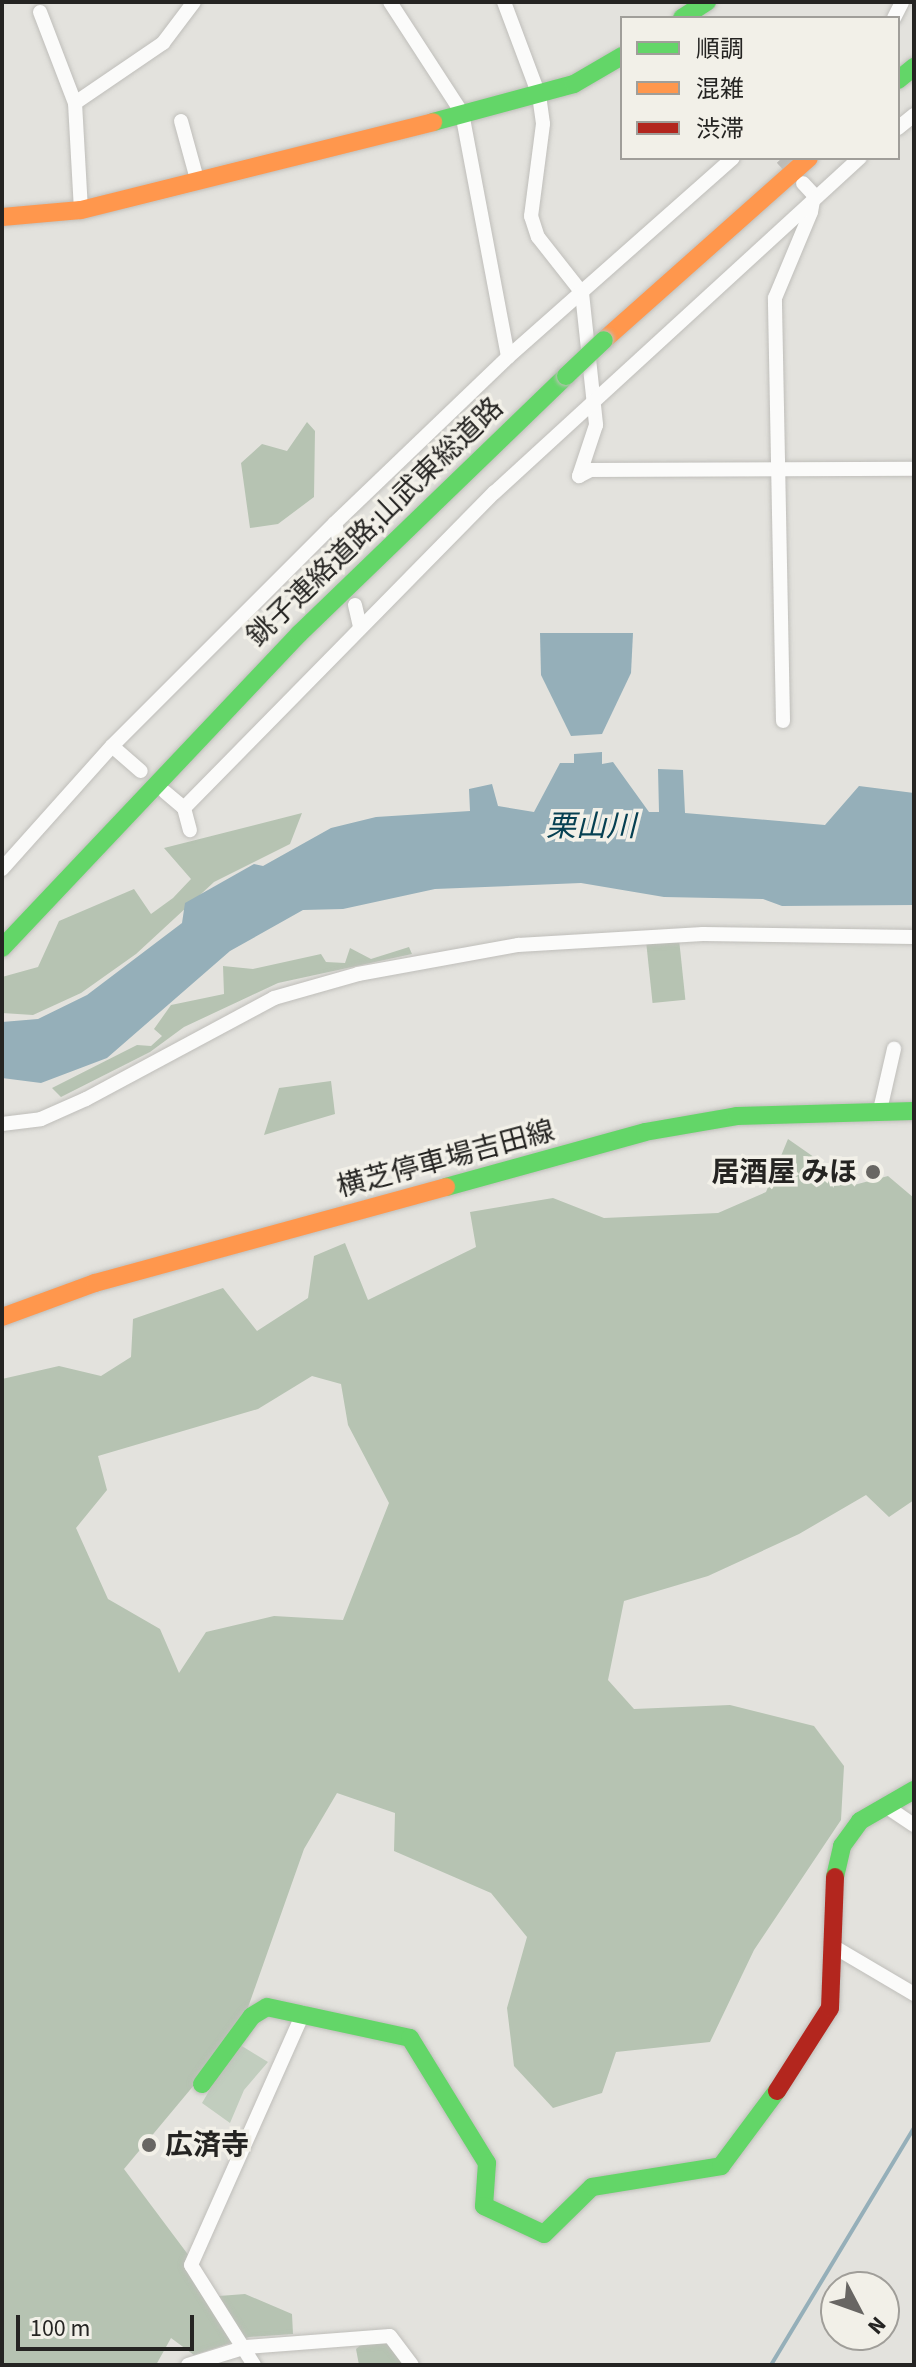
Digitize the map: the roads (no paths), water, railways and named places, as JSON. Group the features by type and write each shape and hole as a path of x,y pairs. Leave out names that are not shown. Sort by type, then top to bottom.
{"main road":[{"path":"685,16 707,2"},
{"path":"2,217 81,210 539,95 574,84 620,57"},
{"name":"銚子連絡道路;山武東総道路","path":"2,948 101,839 321,612 604,340 807,160"},
{"name":"横芝停車場吉田線","path":"2,1317 95,1283 645,1132 737,1116 914,1111"},
{"path":"202,2084 252,2016 267,2007 410,2038 487,2163 484,2206 544,2234 592,2187 721,2166 731,2158 754,2115 823,2025 836,1948 834,1886 842,1846 860,1821 914,1790"}],"street":[{"path":"75,103 163,43 194,2"},
{"path":"390,2 462,113 508,357"},
{"path":"504,2 539,95 543,124 531,216 538,237 582,293 590,401 596,425 579,476 591,470 914,469"},
{"path":"40,12 75,103 81,210"},
{"path":"181,121 197,179"},
{"path":"2,869 112,746 335,523 508,357 731,160"},
{"path":"184,808 360,626 590,401 814,195 858,160"},
{"path":"803,183 814,195"},
{"path":"783,721 775,298 814,195"},
{"path":"335,523 344,558"},
{"path":"355,605 360,626"},
{"path":"112,746 141,771"},
{"path":"165,792 184,808 190,830"},
{"path":"2,1124 41,1119 133,1076 235,1015 358,974 518,945 703,934 914,937"},
{"path":"880,1110 894,1049"},
{"path":"887,1807 914,1825"},
{"path":"836,1948 914,1994"},
{"path":"254,2365 246,2347 191,2265 303,2013"},
{"path":"188,2365 246,2347 390,2336 412,2365"}],"water":[{"path":"540,633 633,633 631,673 602,734 571,736 541,675"},
{"name":"栗山川","path":"602,752 602,764 613,762 649,812 659,812 658,769 683,770 685,813 825,825 859,786 914,793 914,905 782,906 763,899 664,897 581,883 435,889 343,909 303,910 230,951 107,1058 41,1083 2,1078 2,1022 38,1019 87,995 182,923 185,903 254,864 263,866 331,828 376,817 470,811 469,789 492,784 498,806 534,812 560,763 574,763 574,754"}],"waterway":[{"path":"771,2365 914,2128"}],"tunnel":[{"path":"784,160 798,176"}],"place":[{"name":"居酒屋 みほ","path":"873,1172"},
{"name":"広済寺","path":"149,2145"}]}
